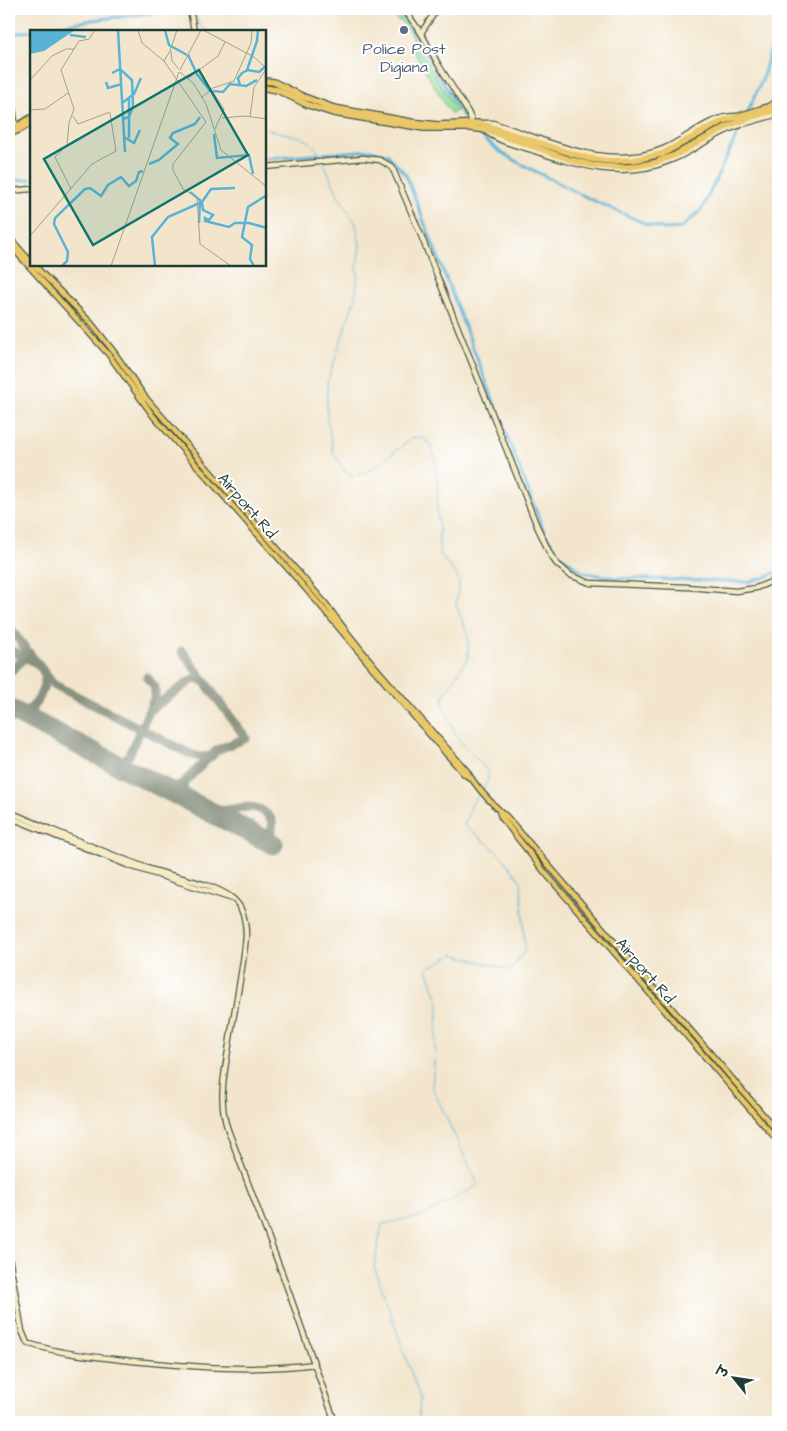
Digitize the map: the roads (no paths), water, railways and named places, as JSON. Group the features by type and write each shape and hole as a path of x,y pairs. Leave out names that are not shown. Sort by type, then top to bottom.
{"highway":[{"path":"266,81 274,82 304,97 334,108 411,122 438,125 474,124 549,144 582,157 612,160 634,160 655,156 718,130 778,102"},
{"path":"266,88 277,90 308,105 332,113 356,118 424,128 474,124 483,129 590,165 630,167 654,163 674,154 695,140"},
{"path":"743,119 778,110"},
{"path":"9,128 16,127 30,119"},
{"path":"9,134 21,130 30,124"}],"main road":[{"path":"9,237 30,261"},
{"name":"Airport Rd","path":"9,244 109,355 154,417 320,605 345,638 464,774 473,780"},
{"path":"35,266 91,323 145,397 326,604 342,626 423,722 468,771 498,811 506,817 591,914 778,1132"},
{"name":"Airport Rd","path":"498,811 547,874 778,1141"}],"street":[{"path":"404,9 421,33 474,124"},
{"path":"421,33 437,9"},
{"path":"189,10 192,30"},
{"path":"9,85 16,127"},
{"path":"695,140 720,118 743,119 778,114"},
{"path":"266,167 363,158 376,159 389,164 394,171 536,524 556,563 570,575 595,584 687,587 736,591 756,588 778,579"},
{"path":"9,191 30,189"},
{"path":"9,812 151,869 214,888 234,899 243,913 246,936 226,1059 222,1096 223,1112 335,1422"},
{"path":"9,817 127,865 234,899"},
{"path":"9,1257 22,1331 27,1344 108,1359 201,1368 247,1369 295,1367 315,1364"}],"waterway":[{"path":"35,30 92,20 186,9"},
{"path":"194,9 198,23 205,30"},
{"path":"400,9 463,116"},
{"path":"747,113 762,80 778,24"},
{"path":"9,33 30,31"},
{"path":"479,134 499,151 521,164 588,198 648,225 665,229 681,228 702,209 742,124"},
{"path":"266,128 305,139 317,150 322,160"},
{"path":"266,159 370,150 388,155 406,175 545,534 560,555 582,572 615,578 748,582 769,576 778,571"},
{"path":"324,163 338,195 356,224 360,244 355,298 327,383 327,417 333,452 344,470 351,475 361,474 375,467 412,438 421,437 430,444 435,458 438,488 437,509 441,556 457,575 459,583 456,605 468,638 468,658 445,693 442,702 460,741 488,771 488,779 483,790"},
{"path":"9,181 30,179"},
{"path":"418,1422 420,1398 374,1266 382,1224 423,1216 478,1185 432,1087 439,1003 427,969 453,954 510,970 525,951 521,881 499,853 464,825 472,804 480,793"}],"place":[{"name":"Police Post Digiana","path":"404,30"}]}
